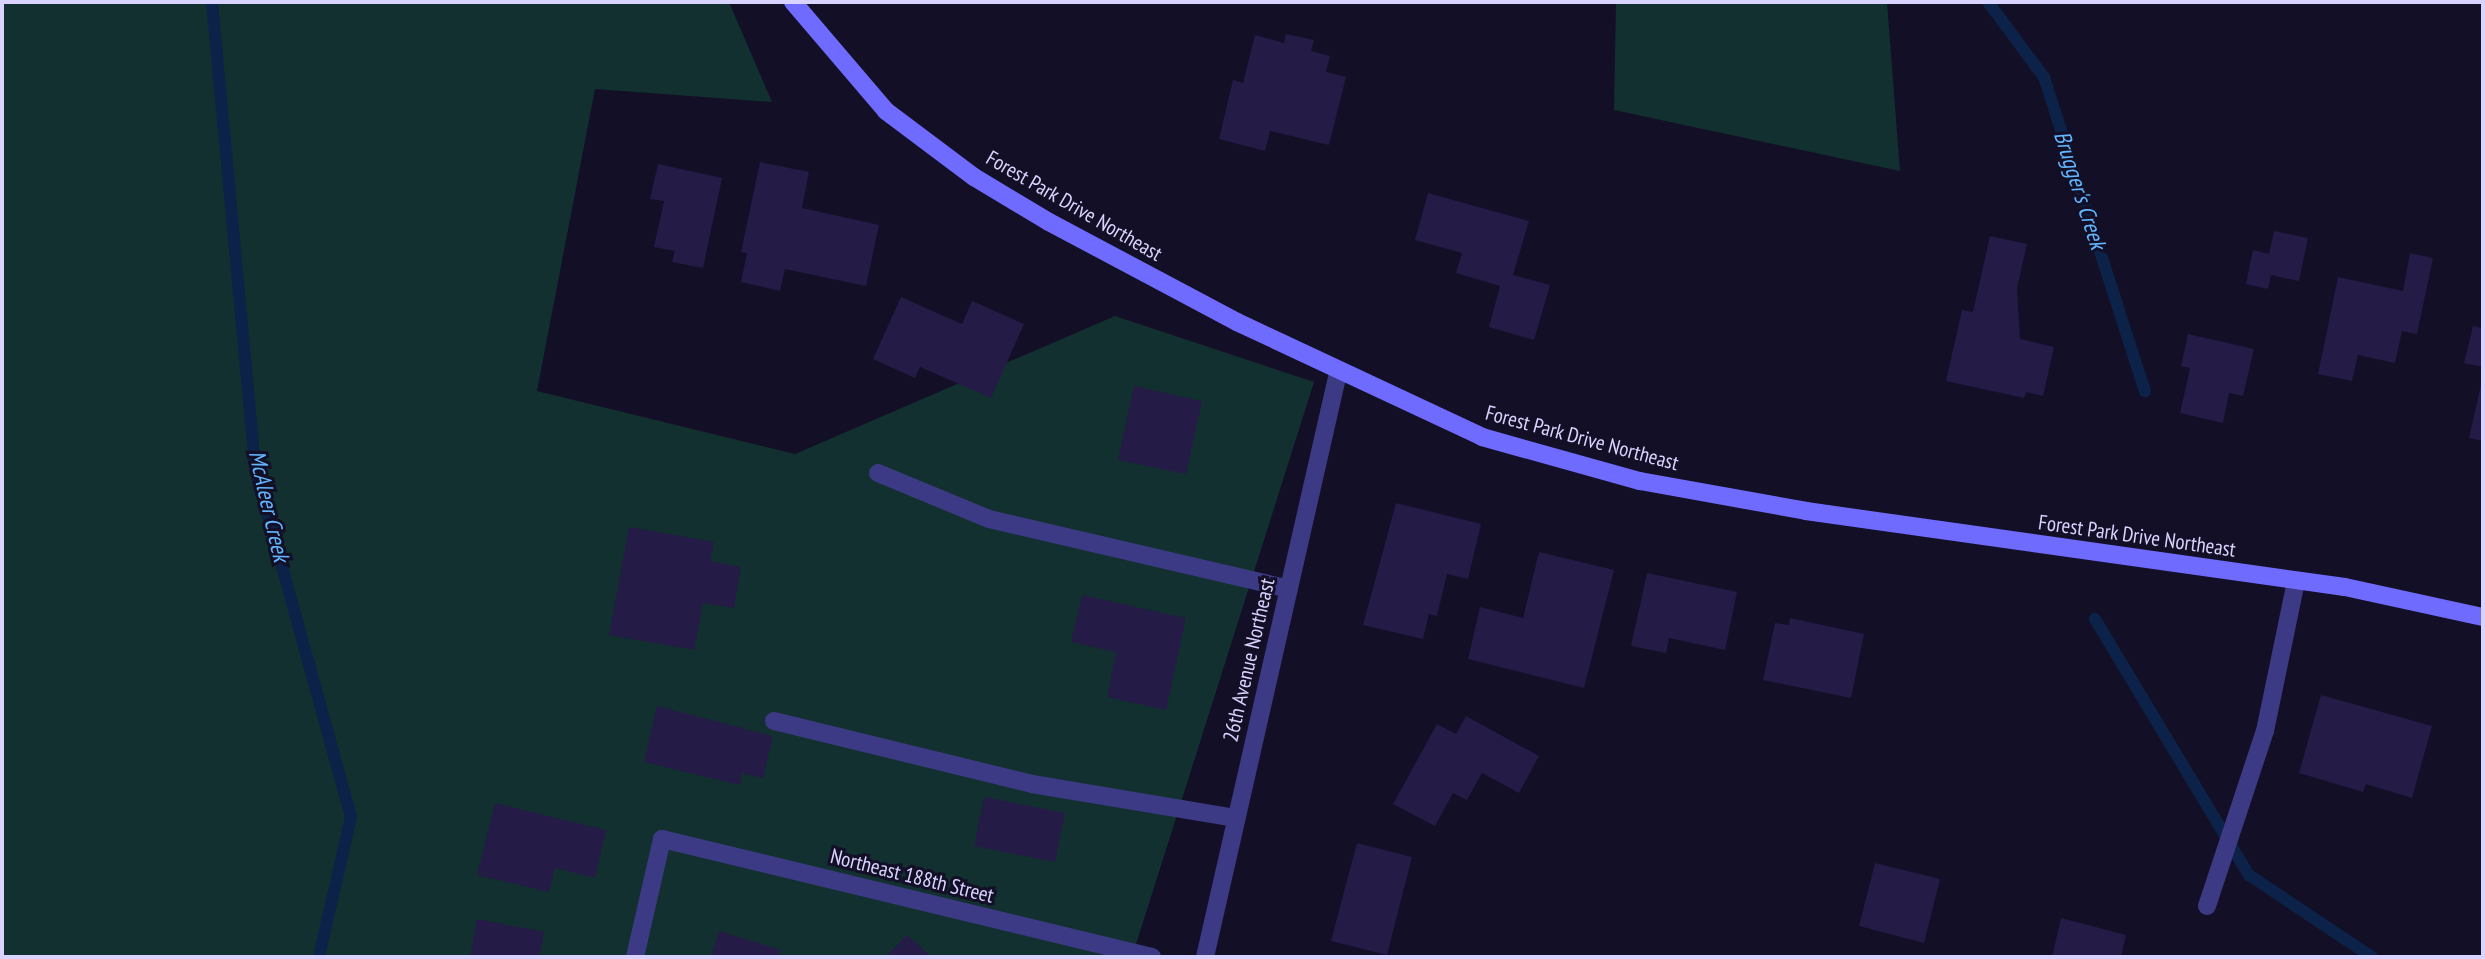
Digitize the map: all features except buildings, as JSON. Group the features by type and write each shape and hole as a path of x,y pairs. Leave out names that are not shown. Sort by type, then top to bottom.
{"street":[{"name":"Forest Park Drive Northeast","path":"793,2 886,111 974,177 1049,222 1338,373 1482,437 1640,481 1806,511 2297,581 2483,617"},
{"name":"26th Avenue Northeast","path":"1205,957 1338,373"},
{"path":"878,473 989,519 1289,589"},
{"path":"2207,906 2265,731 2297,581"},
{"path":"774,721 1032,784 1236,818"},
{"name":"Northeast 188th Street","path":"635,957 662,839 1152,957"}],"green space":[{"path":"2,2 729,2 772,102 595,89 537,391 795,454 1115,316 1314,382 1132,957 2,957"},
{"path":"1616,2 1887,2 1900,171 1614,110"}],"waterway":[{"name":"McAleer Creek","path":"212,2 256,472 351,817 319,957"},
{"name":"Brugger's Creek","path":"1988,2 2044,77 2145,391"},
{"path":"2095,619 2249,875 2372,957"}]}
